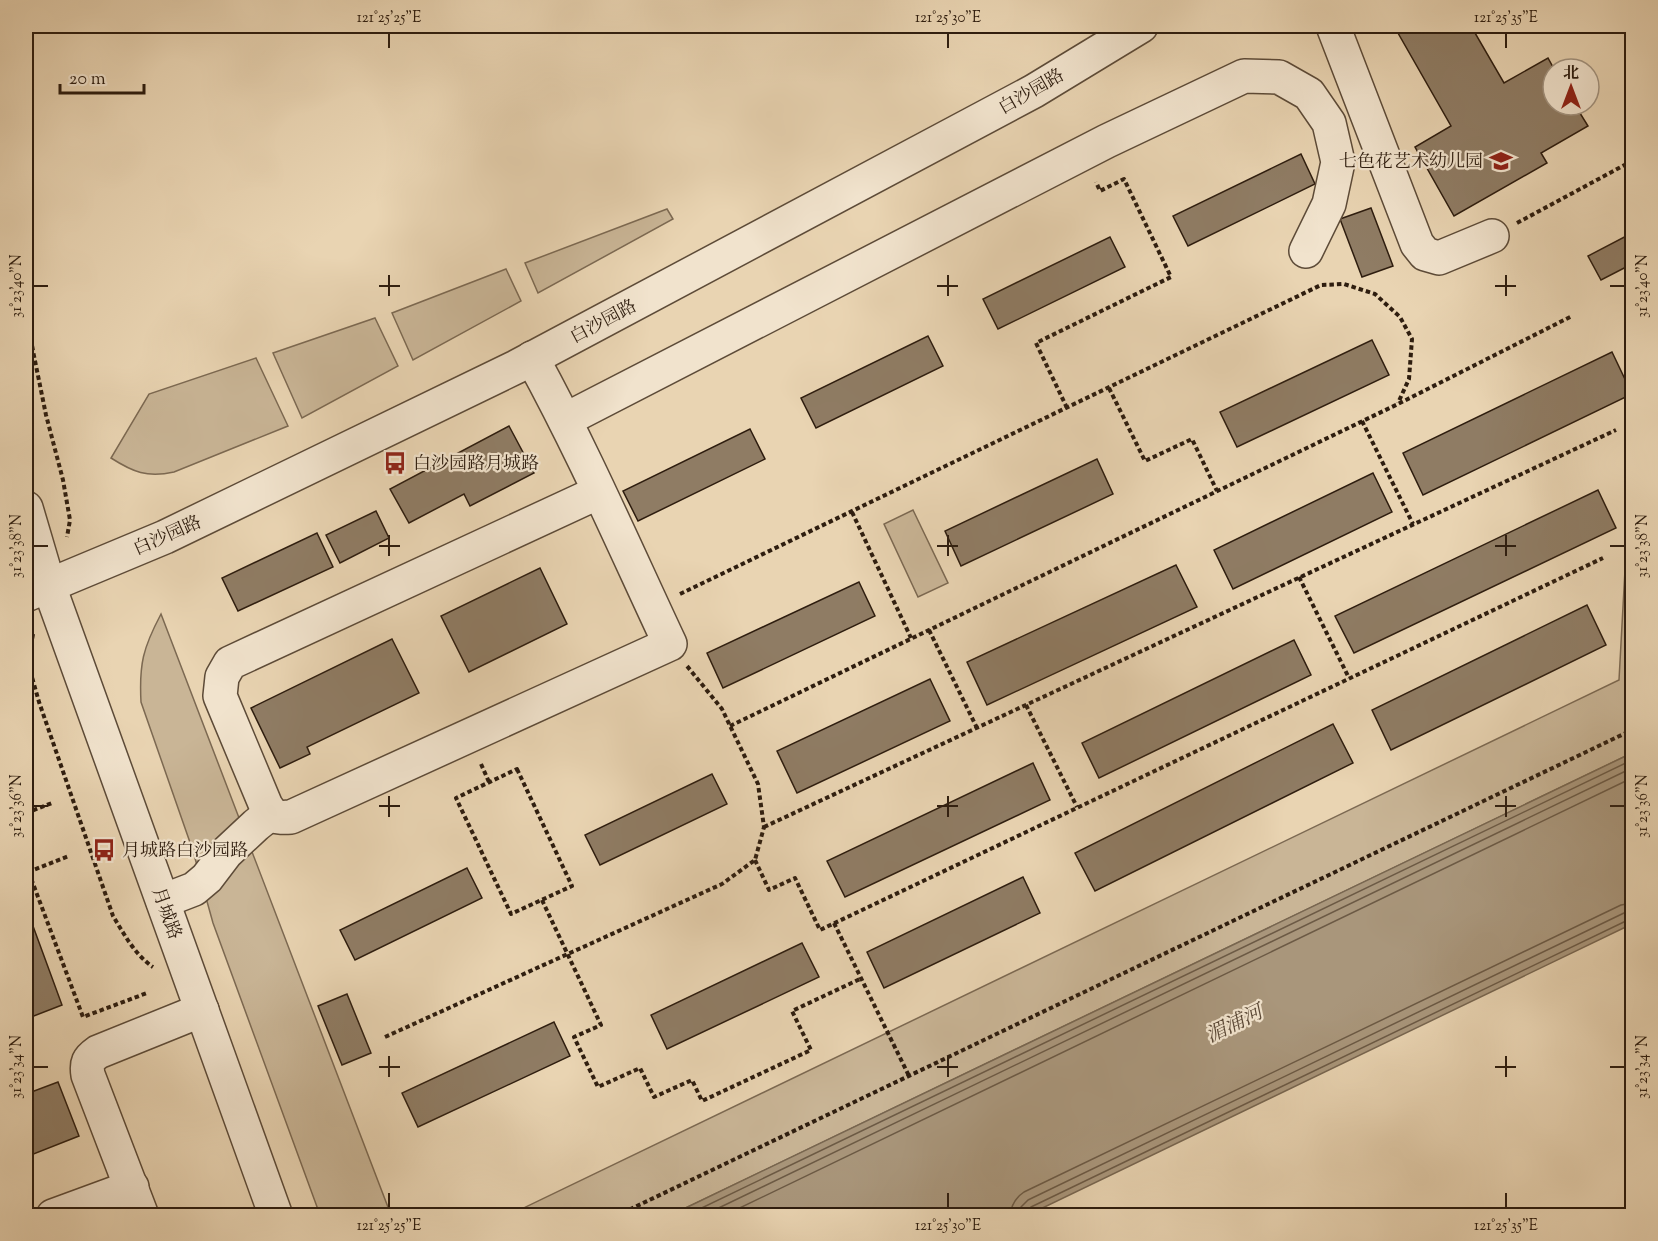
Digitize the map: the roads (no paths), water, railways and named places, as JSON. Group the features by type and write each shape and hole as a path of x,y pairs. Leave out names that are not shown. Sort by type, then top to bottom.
{"street":[{"name":"白沙园路","path":"37,591 165,537 532,358 1034,91 1141,26"},
{"path":"1333,26 1418,244 1425,254 1439,258 1492,236"},
{"path":"565,420 1082,154 1244,76 1279,77 1309,94 1329,123 1338,162 1329,204 1306,251"},
{"path":"532,358 565,420 599,492 652,607 670,644 291,817 279,818 272,813 266,806 220,696 222,677 230,663 599,492"},
{"name":"月城路","path":"26,508 37,591 163,901 276,1215"},
{"path":"163,901 194,889 207,878 226,853 272,813"},
{"path":"53,1215 137,1201 88,1075 87,1064 90,1058 98,1052 202,1010"}],"water":[{"name":"湄浦河","path":"1632,753 1632,924 1028,1215 671,1215"}],"place":[{"name":"七色花艺术幼儿园","path":"1501,161"},
{"name":"白沙园路月城路","path":"395,463"},
{"name":"月城路白沙园路","path":"104,850"}]}
